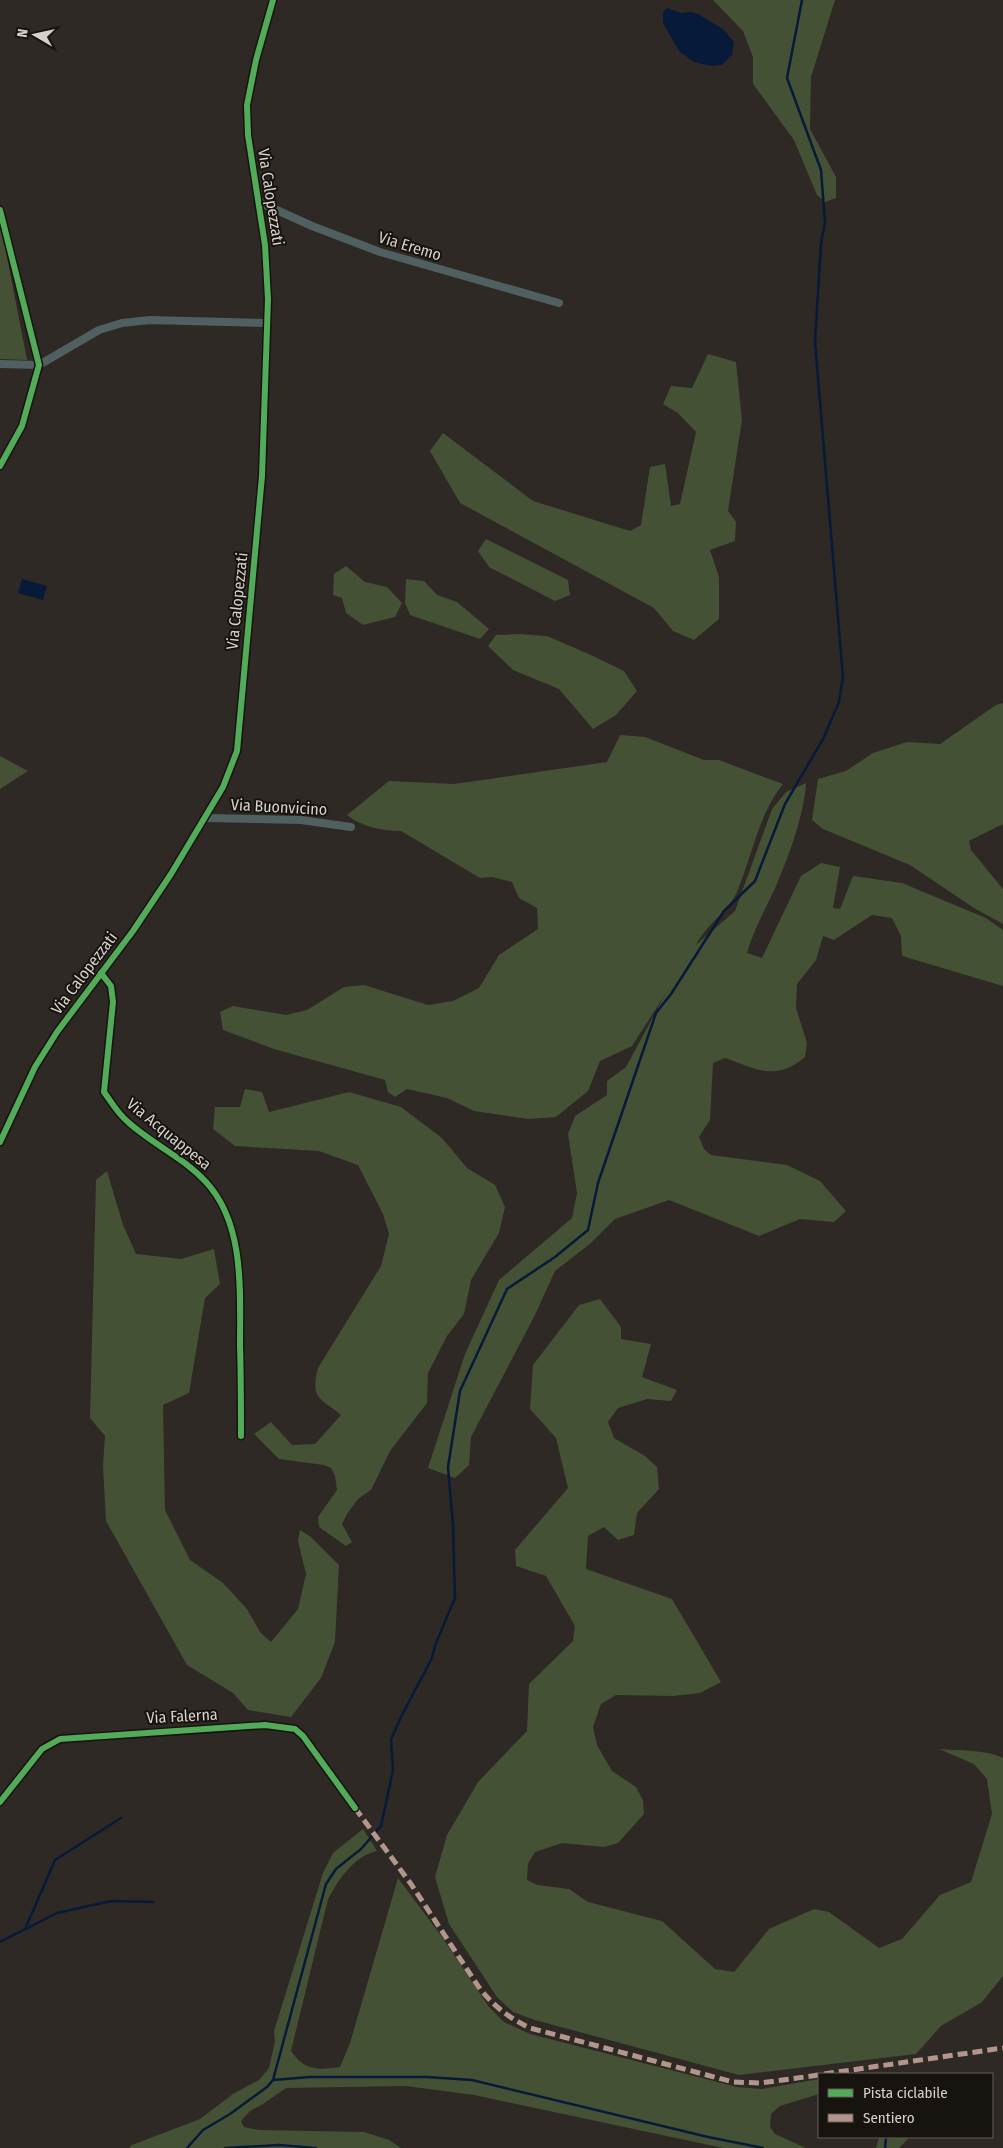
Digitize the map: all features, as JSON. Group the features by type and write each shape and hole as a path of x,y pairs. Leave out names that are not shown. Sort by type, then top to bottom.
{"street":[{"name":"Via Calopezzati","path":"0,1142 35,1066 57,1032 152,904 206,818 229,773 239,738 263,468 267,323 267,263 248,135 247,105 256,60 273,0"},
{"name":"Via Eremo","path":"259,202 312,226 380,252 559,303"},
{"path":"0,210 38,365 22,426 0,466"},
{"path":"0,364 38,365 100,330 122,323 150,320 267,323"},
{"name":"Via Buonvicino","path":"206,818 301,820 351,827"},
{"name":"Via Acquappesa","path":"101,973 110,986 113,1002 104,1092 127,1122 182,1161 206,1181 220,1202 229,1222 235,1247 239,1283 241,1436"},
{"name":"Via Falerna","path":"0,1802 38,1753 47,1745 57,1740 146,1732 265,1725 295,1729 303,1736 355,1808"}],"green space":[{"path":"713,0 835,0 811,77 810,129 836,177 836,198 825,202 817,195 794,140 753,84 753,57 743,31"},
{"path":"0,221 27,360 0,359"},
{"path":"708,354 736,362 742,420 728,511 736,522 735,541 710,550 719,577 719,619 694,640 673,631 654,608 460,503 430,451 443,433 533,501 630,531 641,525 650,467 665,464 671,506 680,504 696,432 678,413 663,404 671,386 692,388"},
{"path":"486,539 568,580 570,595 555,601 489,567 478,551"},
{"path":"346,566 365,582 387,587 402,603 395,617 363,625 346,613 342,598 333,595 334,574"},
{"path":"406,579 424,581 437,595 457,602 489,629 480,639 410,615 405,603"},
{"path":"496,635 547,636 591,655 624,671 637,691 616,715 593,729 559,689 513,670 488,646"},
{"path":"1003,703 1003,824 969,841 971,850 1003,889 1003,924 974,908 910,865 823,829 812,820 818,779 846,771 873,753 907,742 940,744 996,705"},
{"path":"620,735 645,737 704,760 719,760 783,784 774,796 761,823 736,894 728,906 705,931 696,945 735,911 772,809 786,792 806,783 799,822 791,849 747,953 762,958 801,876 821,863 840,867 833,908 840,909 853,876 902,883 986,918 1003,930 1003,986 902,956 901,936 892,918 872,915 834,940 823,936 816,960 797,984 796,1008 807,1043 805,1057 794,1065 775,1071 756,1069 725,1058 713,1063 710,1120 699,1137 704,1149 711,1155 787,1165 820,1181 846,1211 834,1222 800,1219 759,1236 669,1200 615,1219 591,1243 555,1271 534,1317 471,1437 469,1465 455,1478 428,1468 465,1354 499,1280 572,1218 577,1193 568,1134 575,1116 607,1095 607,1081 626,1067 666,993 632,1046 600,1061 588,1091 556,1117 529,1119 474,1111 447,1098 407,1089 395,1097 388,1092 385,1080 274,1049 223,1030 220,1012 233,1006 286,1015 307,1010 344,987 364,985 428,1005 453,1001 479,988 499,955 538,929 537,908 519,898 512,882 492,877 480,878 401,831 372,828 359,823 347,815 389,781 454,784 607,762"},
{"path":"0,756 28,771 0,789"},
{"path":"245,1089 262,1092 269,1112 349,1092 401,1107 442,1138 467,1168 495,1185 505,1207 499,1233 471,1280 464,1314 447,1336 428,1373 427,1403 390,1451 371,1490 358,1499 342,1524 352,1542 346,1546 319,1527 318,1517 337,1490 335,1476 331,1468 324,1465 279,1459 254,1434 271,1422 292,1445 315,1444 341,1415 322,1401 316,1392 318,1368 381,1266 389,1234 383,1214 358,1165 319,1151 235,1146 213,1129 215,1107 240,1107"},
{"path":"107,1171 123,1225 136,1254 181,1259 214,1249 220,1284 205,1298 189,1393 163,1405 165,1510 190,1560 223,1583 247,1609 260,1632 271,1642 298,1609 306,1574 298,1541 300,1530 311,1537 339,1565 335,1642 321,1678 291,1717 248,1710 233,1693 187,1665 106,1521 103,1466 105,1436 90,1418 96,1180"},
{"path":"600,1299 621,1327 621,1339 651,1344 642,1377 677,1390 671,1401 647,1399 618,1408 608,1422 614,1438 645,1456 657,1467 659,1489 637,1513 634,1535 618,1540 604,1527 588,1536 586,1569 672,1599 721,1682 700,1693 673,1696 616,1695 601,1704 593,1727 597,1745 612,1771 636,1787 643,1800 644,1814 618,1843 604,1847 562,1843 535,1852 528,1864 527,1880 537,1885 569,1889 588,1902 662,1921 715,1969 734,1972 769,1929 814,1909 829,1912 879,1948 902,1939 940,1895 971,1882 992,1814 987,1779 974,1764 939,1749 980,1752 1003,1758 1003,1976 982,2002 941,2026 916,2054 739,2075 535,2020 513,2012 497,1997 449,1924 435,1877 447,1835 478,1782 527,1731 529,1684 573,1641 575,1626 546,1576 516,1566 515,1550 568,1488 556,1438 530,1409 533,1365 579,1305"},
{"path":"363,1829 377,1851 354,1863 342,1876 328,1899 291,2051 296,2058 307,2066 318,2069 340,2067 350,2043 398,1878 442,1937 489,2007 504,2022 530,2034 737,2087 762,2089 818,2079 818,2094 780,2106 771,2114 770,2127 775,2134 806,2148 723,2148 474,2095 406,2086 286,2088 250,2111 241,2121 244,2127 259,2130 364,2132 389,2140 401,2148 129,2148 132,2145 200,2119 233,2094 259,2080 269,2068 275,2041 274,2031 323,1873 333,1853"},
{"path":"879,2138 909,2138 899,2148 876,2148"}],"water":[{"path":"667,8 681,13 691,12 698,14 723,29 734,42 732,55 722,65 711,66 694,62 679,51 663,23 663,12"},
{"path":"22,579 47,586 43,600 18,593"}],"waterway":[{"path":"187,2148 203,2130 230,2114 267,2087 273,2080 326,1884 336,1869 361,1849 381,1826 393,1770 391,1739 431,1660 455,1598 453,1526 448,1467 460,1391 507,1289 555,1257 588,1230 598,1183 656,1013 671,994 724,911 755,881 785,804 823,739 839,702 843,677 815,342 821,243 825,223 821,170 787,78 802,0"},
{"path":"26,1927 55,1860 121,1818"},
{"path":"0,1942 57,1913 111,1901 153,1902"},
{"path":"273,2080 310,2077 427,2077 472,2080 708,2137 763,2148"},
{"path":"885,2148 886,2138"},
{"path":"225,2148 279,2145 316,2148"}],"marked path":[{"path":"355,1808 411,1884 480,1989 497,2007 515,2020 530,2028 733,2082 761,2083 818,2075"},
{"path":"831,2073 1003,2048"}],"cycle path":[{"path":"0,1142 35,1067 57,1032 133,931 171,874 223,787 237,751 262,476 268,299 265,245 248,135 247,105 256,60 273,0"},
{"path":"0,210 39,365 22,426 0,466"},
{"path":"101,973 111,986 113,1002 104,1092 124,1119 187,1165 206,1182 219,1199 228,1218 234,1238 240,1281 241,1436"},
{"path":"0,1802 42,1749 60,1739 265,1725 295,1729 303,1736 355,1808"}]}
